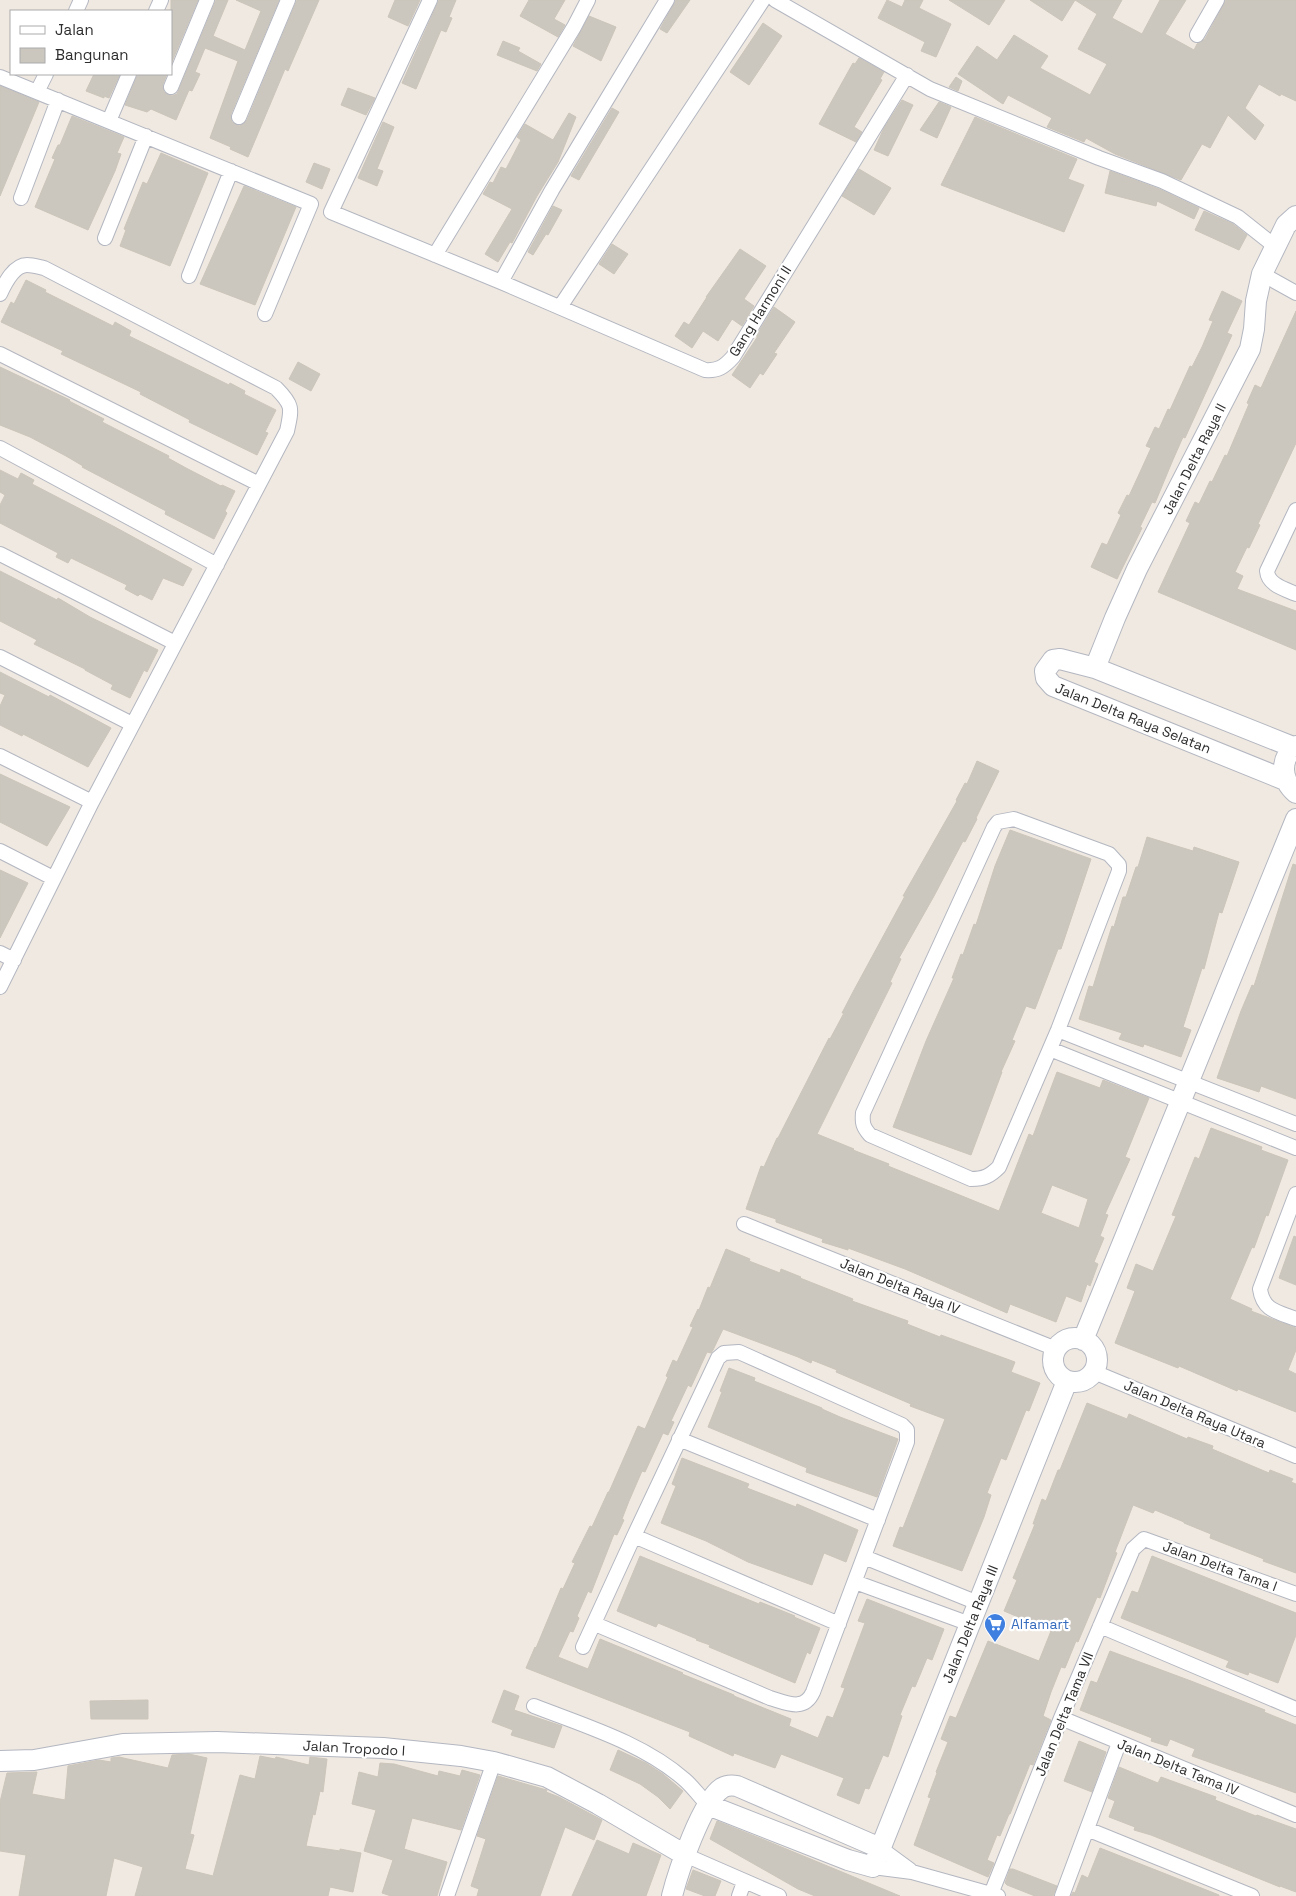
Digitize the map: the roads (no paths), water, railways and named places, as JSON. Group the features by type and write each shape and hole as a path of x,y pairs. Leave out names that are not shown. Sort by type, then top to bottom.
{"street":[{"path":"171,87 207,0"},
{"path":"240,117 288,0"},
{"name":"Gang Harmoni II","path":"430,0 330,212 501,282 705,370 715,370 725,366 732,358 907,76"},
{"path":"435,255 588,0"},
{"path":"501,282 552,190 667,0"},
{"path":"560,307 763,0"},
{"path":"775,0 930,89 1098,158 1162,181 1238,217 1276,247 1296,239"},
{"path":"1197,35 1217,0"},
{"path":"37,92 46,75"},
{"path":"109,121 129,75"},
{"path":"0,77 311,204 265,314"},
{"path":"21,198 58,100"},
{"path":"105,238 146,136"},
{"path":"189,276 231,171"},
{"name":"Jalan Delta Raya II","path":"1095,668 1137,569 1250,349 1256,301 1262,274 1271,252 1276,247 1286,225 1296,216"},
{"path":"0,294 3,286 15,270 26,265 44,268 276,388 289,401 291,415 288,431 132,724 53,878 0,987"},
{"path":"1262,274 1296,293"},
{"path":"0,354 259,484"},
{"path":"0,448 216,565"},
{"path":"1296,510 1267,571 1274,584 1296,594"},
{"path":"0,554 175,643"},
{"path":"0,657 132,724"},
{"name":"Jalan Delta Raya Selatan","path":"1291,787 1053,686 1046,678 1045,672 1052,660 1060,659 1095,668 1295,747"},
{"path":"1291,787 1283,771 1284,762 1288,754 1295,747"},
{"path":"0,756 92,802"},
{"path":"1014,819 1109,854 1119,865 1119,871 1050,1049 999,1167 982,1180 971,1179 870,1135 864,1128 862,1122 863,1113 994,827 998,822 1006,820 1014,819"},
{"path":"1083,1340 1296,819"},
{"path":"0,851 53,878"},
{"path":"0,953 14,960"},
{"path":"1058,1030 1296,1124"},
{"path":"1050,1049 1296,1148"},
{"path":"1296,1194 1260,1289 1261,1298 1266,1306 1296,1319"},
{"name":"Jalan Delta Raya IV","path":"744,1224 1056,1349"},
{"path":"1068,1339 1083,1340 1094,1350 1097,1364 1094,1372 1082,1381 1067,1381 1060,1377 1055,1371 1053,1356 1056,1349 1068,1339"},
{"path":"583,1647 679,1439 718,1358 724,1353 739,1352 902,1424 907,1430 907,1442 839,1624 810,1699 804,1703 797,1705 770,1698 595,1624"},
{"name":"Jalan Delta Raya Utara","path":"1094,1372 1296,1456"},
{"name":"Jalan Delta Raya III","path":"873,1866 1067,1381"},
{"path":"679,1439 878,1520"},
{"path":"634,1536 839,1624"},
{"name":"Jalan Delta Tama I","path":"1144,1539 1296,1594"},
{"name":"Jalan Delta Tama VII","path":"994,1895 1061,1718 1133,1549 1144,1539"},
{"path":"864,1557 978,1603"},
{"path":"854,1582 970,1624"},
{"path":"1100,1626 1296,1708"},
{"path":"534,1706 605,1733 646,1754 685,1780 708,1806 848,1860 912,1872 994,1895"},
{"name":"Jalan Delta Tama IV","path":"1061,1718 1296,1815"},
{"name":"Jalan Tropodo I","path":"0,1761 34,1760 123,1744 217,1742 383,1748 425,1752 494,1762 548,1778 598,1804 685,1855"},
{"path":"1062,1896 1119,1743"},
{"path":"447,1896 494,1762"},
{"path":"672,1896 685,1855 708,1806 721,1789 729,1786 737,1786 880,1848 912,1872"},
{"path":"1086,1830 1252,1896"},
{"path":"685,1855 779,1896"},
{"path":"739,1896 744,1882"}],"place":[{"name":"Alfamart","path":"995,1643"}]}
